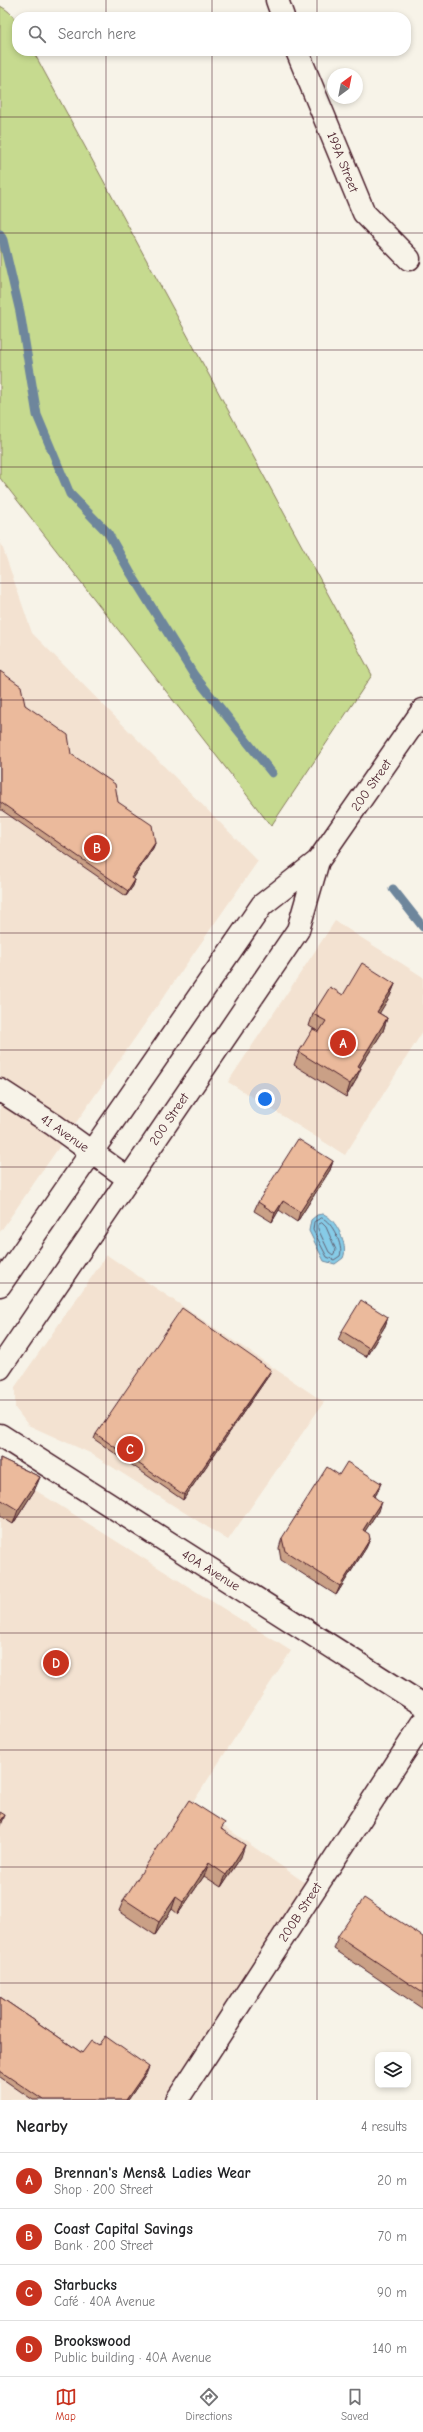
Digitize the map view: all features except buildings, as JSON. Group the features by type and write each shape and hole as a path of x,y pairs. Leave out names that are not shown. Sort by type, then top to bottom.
{"street":[{"path":"277,0 281,12"},
{"name":"199A Street","path":"299,56 364,213 409,259"},
{"name":"200 Street","path":"0,1285 262,905 318,860 423,710"},
{"name":"200 Street","path":"0,1368 298,930 318,860"},
{"name":"41 Avenue","path":"0,1090 92,1151 129,1179"},
{"name":"40A Avenue","path":"0,1435 423,1705"},
{"name":"200B Street","path":"177,2100 423,1723"}],"shaded area":[{"path":"0,540 32,633 258,861 0,1232"},
{"path":"335,921 423,977 423,1031 345,1155 228,1082"},
{"path":"107,1255 324,1402 228,1540 90,1453 28,1425 15,1408 15,1387"},
{"path":"0,1468 291,1651 192,1804 307,1884 162,2100 0,2100"}],"green space":[{"path":"0,6 12,15 12,56 36,56 372,675 271,826 0,478"}],"water":[{"path":"323,1214 328,1217 337,1227 343,1240 343,1258 335,1264 324,1261 309,1231 311,1220 317,1215"}],"waterway":[{"path":"0,234 3,240 20,312 37,415 70,494 108,533 130,572 194,675 272,773"},
{"path":"393,889 423,927"}],"place":[{"name":"Coast Capital Savings","path":"97,848"},
{"name":"Brennan's Mens& Ladies Wear","path":"343,1043"},
{"name":"Starbucks","path":"130,1449"},
{"name":"Brookswood","path":"56,1663"}]}
